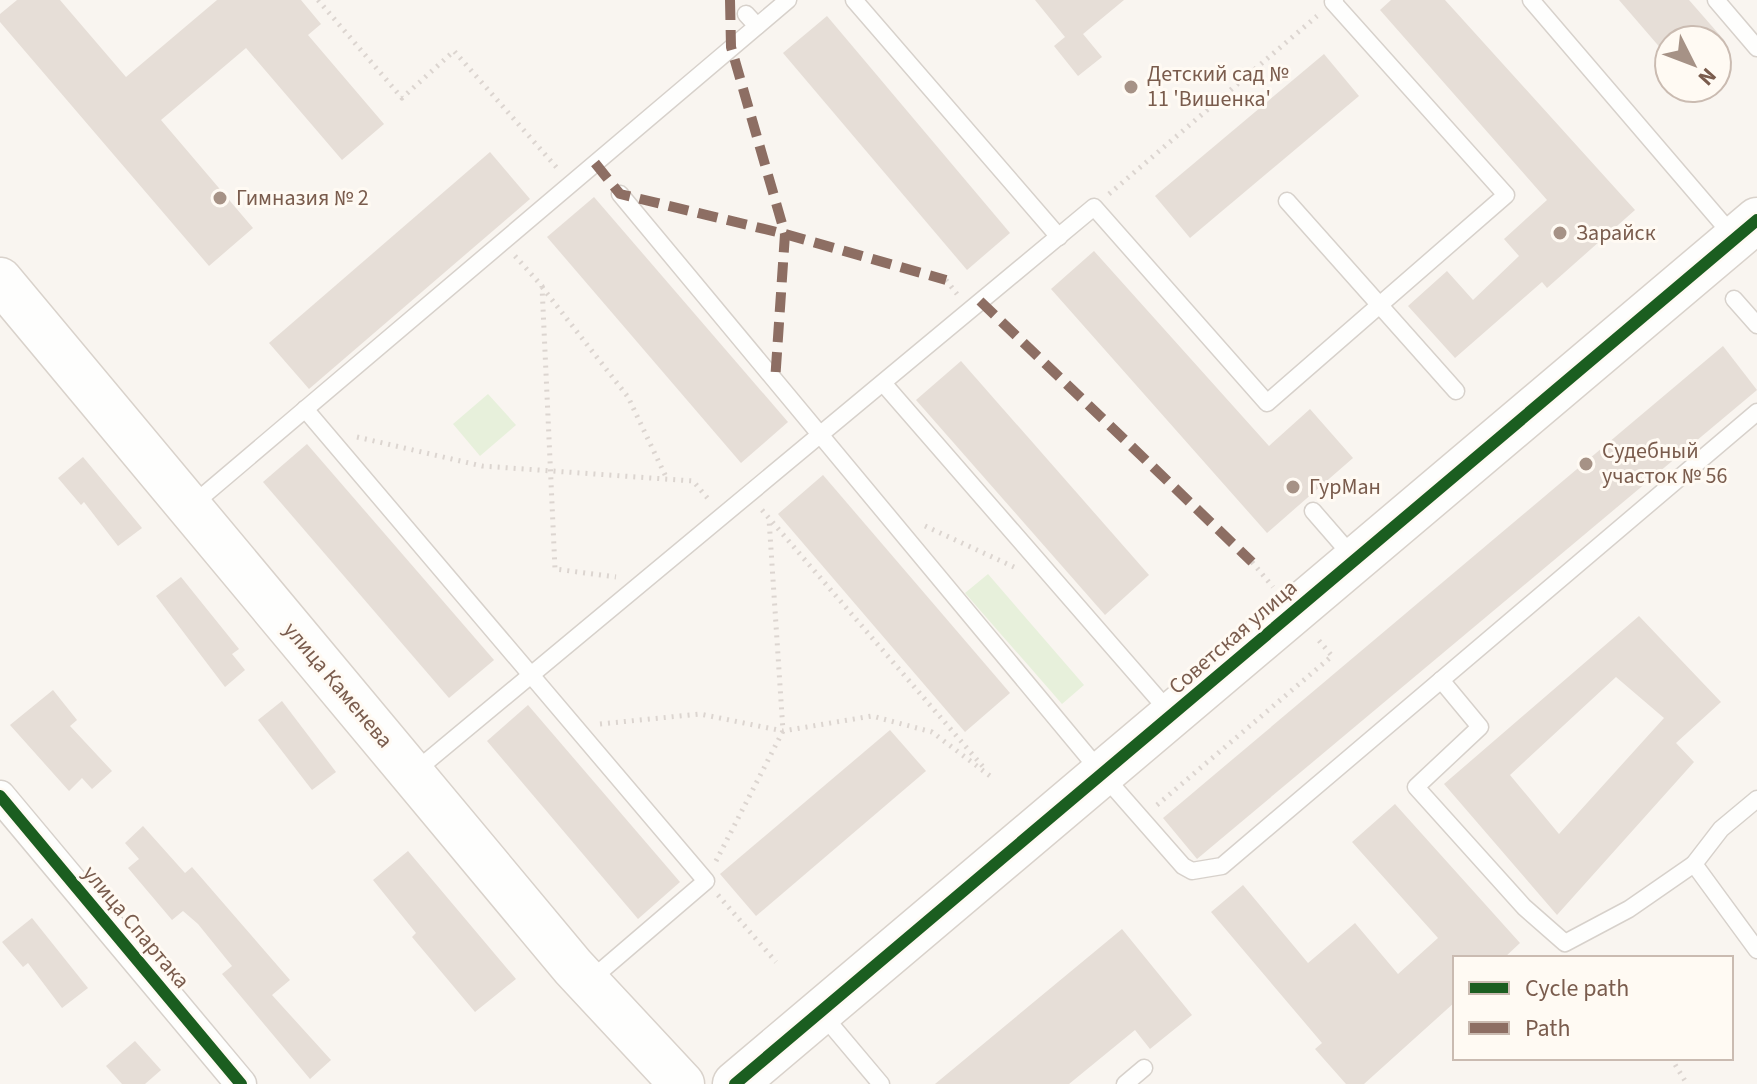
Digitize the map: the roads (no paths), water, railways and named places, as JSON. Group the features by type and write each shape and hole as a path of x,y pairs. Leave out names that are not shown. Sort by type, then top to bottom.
{"street":[{"name":"Советская улица","path":"735,1084 1104,776 1355,558 1746,229"},
{"name":"улица Каменева","path":"0,280 587,983 682,1084"},
{"name":"улица Спартака","path":"0,796 241,1084"}],"lane":[{"path":"189,507 571,184 751,20 788,0"},
{"path":"854,0 1059,237"},
{"path":"1531,0 1746,229"},
{"path":"1716,0 1757,48"},
{"path":"412,774 1094,207 1267,403 1506,195 1334,1"},
{"path":"620,194 1104,776 1183,866 1192,871 1222,866 1757,412"},
{"path":"1287,201 1456,391"},
{"path":"1734,299 1757,325"},
{"path":"883,383 1173,716"},
{"path":"305,409 706,881 587,983"},
{"path":"1313,511 1355,558"},
{"path":"1441,680 1480,727 1416,787 1524,907 1565,943 1629,909 1694,864 1721,829 1757,799"},
{"path":"1694,864 1757,950"},
{"path":"821,1013 881,1084"},
{"path":"1125,1084 1144,1068"}],"place":[{"name":"Детский сад № 11 'Вишенка'","path":"1131,87"},
{"name":"Гимназия № 2","path":"220,198"},
{"name":"Зарайск","path":"1560,233"},
{"name":"Судебный участок № 56","path":"1586,464"},
{"name":"ГурМан","path":"1293,487"}]}
